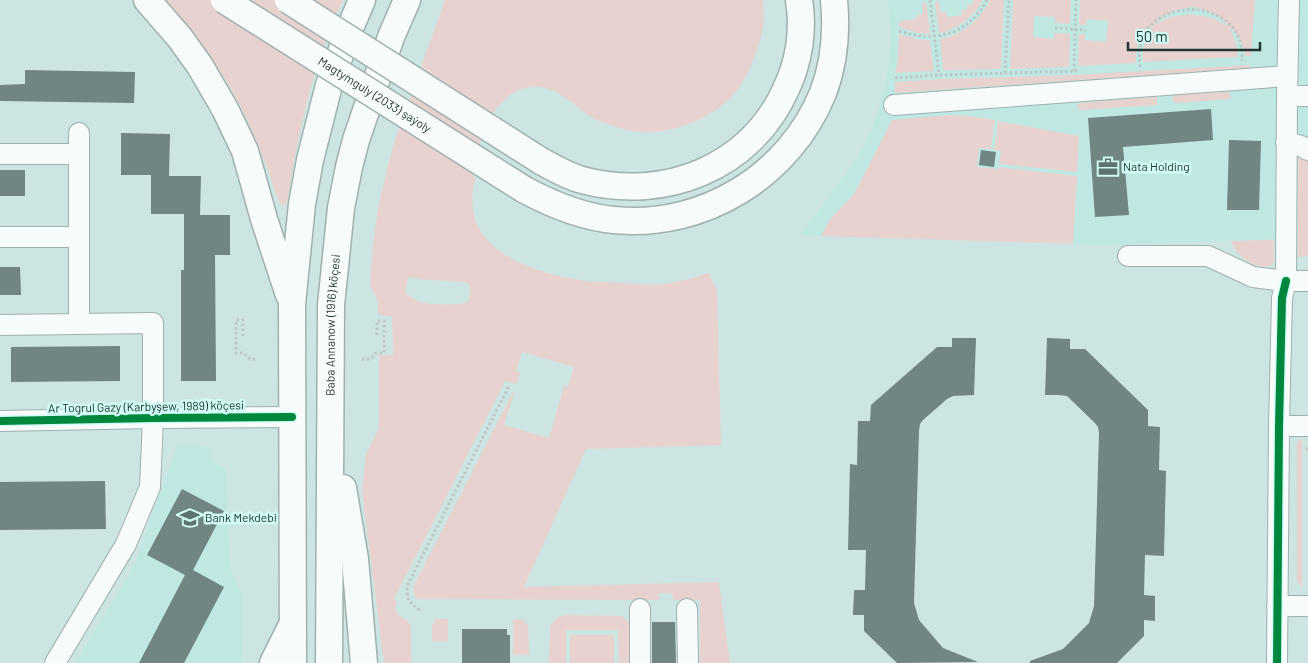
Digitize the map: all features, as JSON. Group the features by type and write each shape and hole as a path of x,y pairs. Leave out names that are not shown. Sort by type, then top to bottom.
{"main road":[{"path":"147,0 180,38 200,66 225,109 245,151 264,219 292,304"},
{"name":"Magtymguly (2033) şaýoly","path":"224,0 525,190 546,201 592,217 636,221 657,220 713,205 745,189 788,151 807,124 823,93 832,61 835,28 834,0"},
{"path":"288,0 541,161 580,180 617,187 635,187 672,182 694,176 729,158 760,131 782,100 790,82 800,38 799,0"},
{"path":"293,663 292,304 302,204 314,143 329,85 362,0"},
{"name":"Baba Annanow (1916) köçesi","path":"329,663 331,305 343,200 356,140 391,37 407,0"},
{"path":"331,419 355,559 364,663"},
{"path":"273,663 294,621"}],"street":[{"path":"1277,663 1279,426 1282,298 1286,281 1289,0"},
{"path":"894,105 1287,86 1308,96"},
{"path":"79,133 80,323"},
{"path":"1286,142 1308,150"},
{"path":"0,154 79,154"},
{"path":"0,237 79,237"},
{"path":"1128,256 1208,256 1253,277 1286,281 1308,281"},
{"path":"0,325 153,323 153,418 150,487 126,544 55,663"},
{"name":"Ar Togrul Gazy (Karbyşew, 1989) köçesi","path":"0,421 292,417"},
{"path":"1279,426 1308,426"},
{"path":"1277,606 1308,606"},
{"path":"640,609 640,663"},
{"path":"688,609 688,663"}],"path":[{"path":"930,0 939,75"},
{"path":"899,31 918,36 947,34 966,25 977,15 987,0"},
{"path":"1005,73 1009,0"},
{"path":"1074,71 1076,0"},
{"path":"1209,7 1223,15 1230,22 1240,41 1242,61"},
{"path":"1131,67 1140,67 1140,46 1143,36 1155,18 1168,9"},
{"path":"1055,28 1086,30"},
{"path":"1233,61 1250,60"},
{"path":"895,78 1085,70"},
{"path":"243,336 243,320 236,320 236,353 244,353 250,359 256,359"},
{"path":"362,359 370,359 376,353 384,353 384,321 377,321 377,337"},
{"path":"420,610 411,605 406,591 408,584 509,386"}],"shaded area":[{"path":"165,0 343,0 332,24 315,74 296,151 287,203 284,206 278,200 246,116 236,98 203,47"},
{"path":"445,0 763,0 762,34 745,78 725,103 706,116 669,130 644,132 627,130 597,120 552,90 535,87 525,88 513,93 495,111 482,136 472,174 476,179 472,197 477,225 486,239 499,251 514,260 548,273 594,282 661,284 673,283 709,273 717,290 721,445 586,449 524,587 719,582 730,663 700,663 700,600 673,600 672,593 659,593 659,600 416,599 413,587 513,392 504,425 549,438 564,386 568,387 574,367 522,352 516,371 520,373 516,384 505,381 394,599 397,602 395,608 397,614 409,622 411,626 411,663 385,663 362,490 366,455 379,428 379,355 393,355 392,317 378,314 378,301 370,285 378,208 397,134","holes":["408,277 465,282 470,287 469,301 460,304 431,304 418,301 406,294"]},
{"path":"888,0 1308,0 1308,238 1097,245 800,235 849,169 862,149 872,128 886,83 889,60 891,36"},
{"path":"973,0 983,0 975,12 953,29 939,33 935,2 939,1 940,12 946,12 947,17 962,15 961,10 967,10 967,5 973,4"},
{"path":"990,0 1004,0 1001,69 943,70 940,39 956,34 970,26"},
{"path":"1013,0 1071,0 1070,24 1055,23 1055,17 1034,16 1033,37 1054,39 1054,33 1070,34 1069,67 1010,69"},
{"path":"1080,0 1255,0 1251,56 1245,56 1239,38 1225,25 1207,17 1187,15 1167,18 1151,27 1139,42 1136,63 1078,66 1079,34 1085,34 1085,40 1106,42 1108,21 1087,19 1086,25 1079,25"},
{"path":"926,2 930,34 918,33 899,27 899,21 917,19 917,15 923,14 922,3"},
{"path":"1193,7 1212,13 1225,23 1234,38 1238,57 1143,62 1145,40 1155,23 1171,12"},
{"path":"899,34 930,40 934,71 895,73"},
{"path":"1250,65 1250,68 895,93 895,82 1073,75"},
{"path":"1230,92 1231,99 1176,103 1172,100 1176,95"},
{"path":"1157,97 1157,105 1081,110 1077,107 1080,103"},
{"path":"949,115 995,120 991,149 979,148 977,167 998,169 999,167 1077,176 1073,244 821,236 830,219 854,194 892,120"},
{"path":"998,121 1079,136 1077,172 999,164 1001,151 994,150"},
{"path":"1298,155 1308,160 1308,256 1298,257"},
{"path":"1274,240 1274,261 1271,266 1265,267 1247,261 1233,247 1231,241"},
{"path":"1302,438 1302,587 1297,581 1297,443"},
{"name":"Bank Mekdebi","path":"178,443 212,447 212,462 226,468 230,568 243,596 242,663 75,663 133,568"},
{"path":"565,615 622,616 631,626 633,663 619,663 618,630 566,630 566,663 549,663 550,626 558,617"},
{"path":"436,619 448,619 448,641 432,641 432,625"},
{"path":"513,619 523,620 528,625 529,655 513,655"},
{"path":"570,635 614,635 614,663 570,663"}],"building":[{"path":"25,70 135,72 134,103 0,101 0,85 25,84"},
{"path":"1211,109 1213,140 1123,147 1129,215 1095,217 1088,118"},
{"path":"121,133 170,134 169,176 201,176 200,215 230,215 230,255 215,255 216,381 181,381 181,270 184,270 184,214 151,214 151,175 121,175"},
{"path":"1229,140 1261,141 1259,210 1227,210"},
{"path":"981,150 996,152 994,167 979,165"},
{"path":"0,170 25,170 25,196 0,196"},
{"path":"0,267 20,267 21,295 0,295"},
{"path":"952,338 976,338 974,395 953,396 947,399 920,424 914,603 919,620 943,648 978,662 897,663 864,631 864,615 853,615 854,590 865,590 866,550 848,550 850,464 857,465 858,421 870,421 871,405 937,347 952,347"},
{"path":"1047,338 1070,339 1070,349 1085,349 1148,410 1148,426 1160,427 1159,470 1166,471 1164,556 1145,555 1144,595 1155,596 1155,621 1144,620 1144,636 1117,663 1030,663 1030,661 1063,649 1089,623 1094,606 1098,427 1067,396 1045,395"},
{"path":"120,346 120,381 11,382 11,347"},
{"path":"105,481 106,529 0,530 0,482"},
{"path":"182,489 224,511 193,570 224,587 184,663 139,663 185,575 147,555"},
{"path":"652,622 675,622 676,663 652,663"},
{"path":"462,629 507,629 507,635 510,635 510,663 462,663"}],"cycle path":[{"path":"1277,663 1282,298 1286,281"},
{"path":"0,421 292,417"}],"place":[{"name":"Nata Holding","path":"1108,167"},
{"name":"Bank Mekdebi","path":"190,518"}]}
